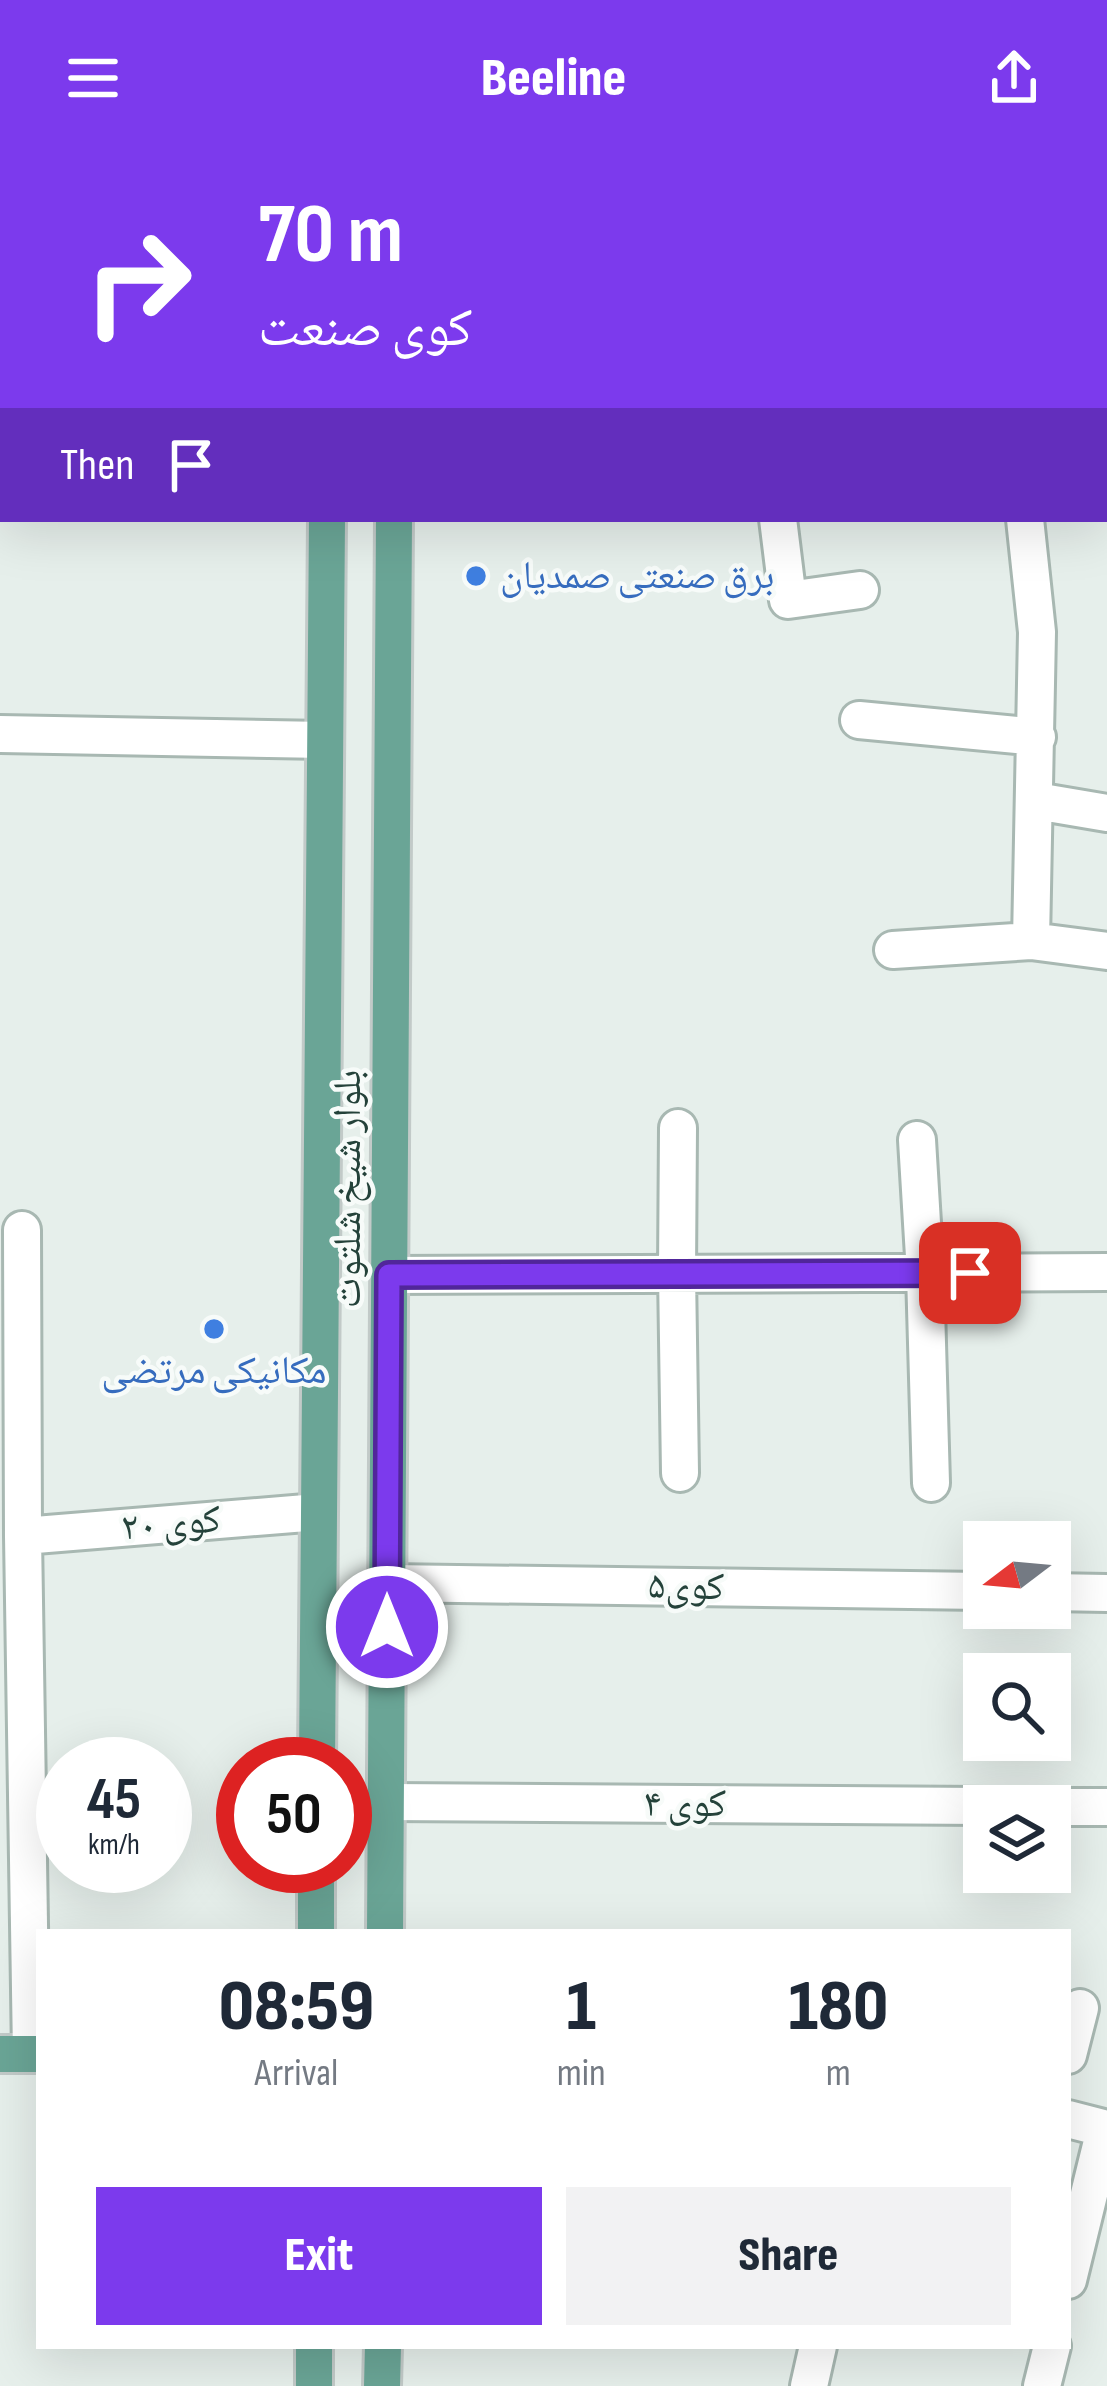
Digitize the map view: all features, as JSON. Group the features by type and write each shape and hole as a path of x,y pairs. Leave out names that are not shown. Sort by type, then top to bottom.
{"main road":[{"name":"بلوار شیخ شلتوت","path":"316,1737 327,522"},
{"name":"بلوار شیخ شلتوت","path":"385,1929 394,522"},
{"path":"316,1893 316,1929"},
{"path":"314,2349 314,2386"},
{"path":"382,2349 382,2386"}],"street":[{"path":"778,522 788,600 860,590"},
{"path":"1025,522 1037,632 1031,941"},
{"path":"859,720 1037,737"},
{"path":"0,734 326,740"},
{"path":"1036,801 1107,813"},
{"path":"893,950 1031,941 1107,951"},
{"path":"678,1128 680,1473"},
{"path":"917,1140 931,1483"},
{"path":"22,1230 23,2054"},
{"path":"389,1275 1107,1272"},
{"name":"کوی ۲۰","path":"23,1536 318,1512"},
{"name":"کوی۵","path":"388,1583 963,1591"},
{"path":"1071,1592 1107,1593"},
{"name":"کوی ۴","path":"386,1802 963,1806"},
{"path":"1071,1807 1107,1807"},
{"path":"1071,2043 1080,2008"},
{"path":"1071,2120 1106,2129 1071,2268"},
{"path":"809,2386 817,2349"},
{"path":"1042,2386 1051,2349"}],"place":[{"name":"برق صنعتی صمدیان","path":"476,576"},
{"name":"مکانیکی مرتضی","path":"214,1329"}],"route":[{"path":"387,1627 389,1275 970,1273"}]}
